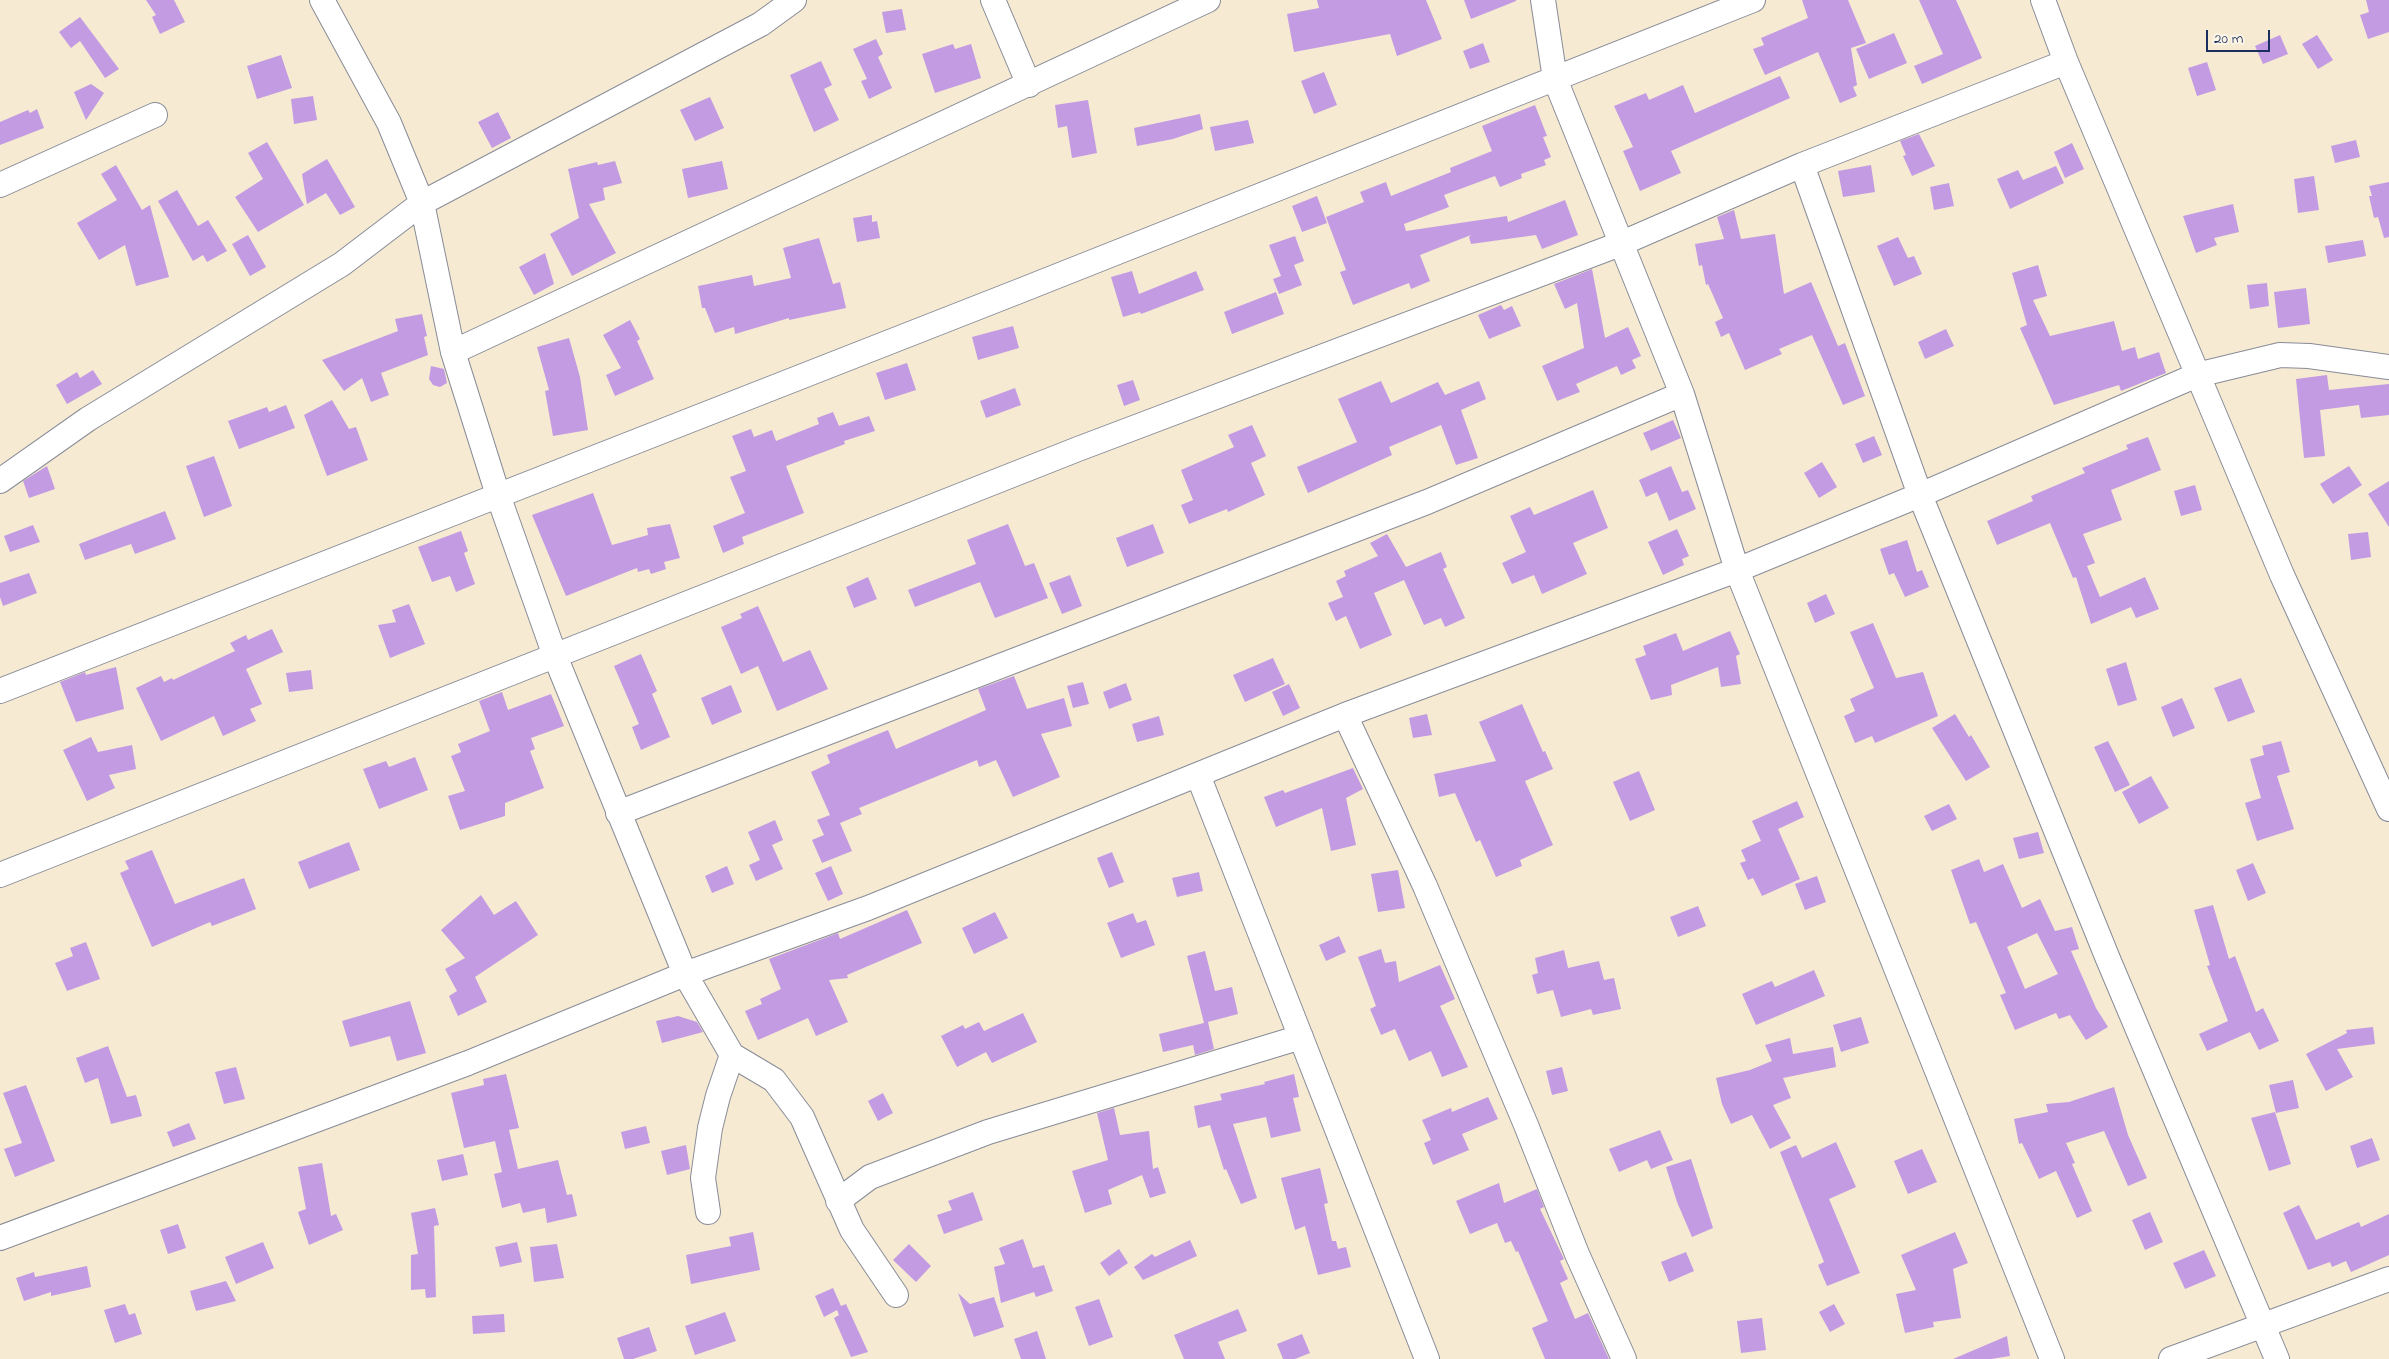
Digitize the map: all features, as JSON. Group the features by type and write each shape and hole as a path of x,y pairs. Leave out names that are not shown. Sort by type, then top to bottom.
{"street":[{"path":"322,0 389,123 422,203 453,352 498,495 554,656 685,974 732,1055 774,1080 802,1117 852,1230 896,1295"},
{"path":"0,481 88,419 342,264 422,203 761,24 794,0"},
{"path":"993,0 1029,85"},
{"path":"453,352 1208,0"},
{"path":"1542,0 1555,79 1682,394 1737,570 2052,1359"},
{"path":"0,691 1753,0"},
{"path":"2043,0 2066,62 2282,575 2389,809"},
{"path":"0,875 1078,449 1620,244 1802,165 2066,62"},
{"path":"0,185 155,115"},
{"path":"1802,165 1920,495 2108,959 2277,1359"},
{"path":"0,1238 459,1067 685,974 868,908 1345,716 1737,570 1920,495 2197,375 2280,355 2308,356 2389,367"},
{"path":"618,813 1427,502 1682,394"},
{"path":"1345,716 1425,886 1526,1125 1577,1254 1624,1359"},
{"path":"1198,775 1427,1359"},
{"path":"838,1201 870,1177 988,1132 1301,1037"},
{"path":"708,1212 703,1178 710,1128 718,1096 732,1055"},
{"path":"2171,1359 2262,1324 2389,1279"}],"building":[{"path":"146,0 174,0 185,22 160,34 152,17 156,15"},
{"path":"1317,0 1426,0 1442,39 1397,56 1390,34 1294,52 1287,14 1319,8"},
{"path":"1464,0 1516,0 1516,1 1471,19"},
{"path":"1802,0 1848,0 1866,43 1851,48 1857,85 1853,87 1857,96 1840,103 1818,52 1765,75 1753,49 1764,45 1761,38 1808,18"},
{"path":"1919,0 1956,0 1982,58 1922,84 1914,66 1943,54"},
{"path":"2366,0 2389,0 2389,32 2368,39 2360,15 2369,12"},
{"path":"902,9 906,30 886,33 882,12"},
{"path":"80,17 119,69 105,78 80,41 71,48 59,32"},
{"path":"1894,33 1907,63 1869,79 1856,49"},
{"path":"2280,35 2288,54 2263,64 2255,46"},
{"path":"2317,35 2333,60 2318,69 2302,44"},
{"path":"876,39 883,54 878,57 892,88 869,99 861,81 867,79 853,49"},
{"path":"1483,43 1490,62 1470,69 1463,51"},
{"path":"953,44 955,49 971,44 981,78 935,93 922,54"},
{"path":"281,55 292,88 257,99 247,66"},
{"path":"821,61 832,85 824,89 839,120 814,132 790,75"},
{"path":"2207,62 2216,90 2197,96 2188,68"},
{"path":"1324,72 1337,105 1314,114 1301,81"},
{"path":"1780,76 1790,98 1671,151 1681,173 1640,191 1623,151 1633,147 1614,106 1646,93 1649,100 1683,85 1695,113"},
{"path":"91,84 104,93 86,120 74,92"},
{"path":"313,96 317,120 294,124 291,99"},
{"path":"710,97 724,128 695,141 680,110"},
{"path":"1088,100 1097,153 1072,158 1067,126 1058,128 1055,105"},
{"path":"1535,105 1547,136 1543,137 1551,157 1544,160 1546,165 1521,174 1522,178 1500,187 1495,176 1444,195 1449,207 1404,224 1406,231 1507,216 1508,222 1565,200 1578,235 1542,249 1536,235 1471,244 1469,237 1471,235 1420,255 1430,281 1411,289 1409,283 1353,305 1340,272 1346,270 1326,217 1364,202 1360,192 1386,182 1391,196 1451,172 1450,168 1492,151 1482,126"},
{"path":"37,109 44,128 0,145 0,122 28,110 30,113"},
{"path":"498,112 511,138 492,148 478,122"},
{"path":"1200,114 1203,129 1173,139 1137,146 1134,128"},
{"path":"1248,120 1254,143 1215,151 1210,127"},
{"path":"1919,134 1935,166 1912,176 1903,156 1906,155 1900,141"},
{"path":"2356,140 2360,157 2335,163 2331,146"},
{"path":"267,142 304,205 258,232 235,197 263,179 248,153"},
{"path":"2072,143 2084,169 2065,178 2054,152"},
{"path":"327,159 355,207 340,215 326,193 307,204 302,174"},
{"path":"615,161 622,183 603,188 605,200 589,204 616,253 572,276 550,234 579,218 568,169 597,162 598,165"},
{"path":"722,161 728,189 688,198 682,169"},
{"path":"116,165 142,210 150,205 169,277 136,286 125,245 99,260 77,223 117,200 101,174"},
{"path":"1871,165 1875,192 1843,197 1838,171"},
{"path":"2056,166 2064,183 2010,209 1997,179 2018,170 2023,180"},
{"path":"2314,176 2319,210 2298,213 2294,179"},
{"path":"2389,182 2389,237 2384,238 2378,217 2374,218 2369,196 2372,196 2369,186"},
{"path":"1949,183 1954,206 1934,210 1930,187"},
{"path":"177,190 198,226 208,220 227,251 207,262 203,255 193,261 158,201"},
{"path":"1317,196 1327,223 1302,232 1292,206"},
{"path":"2233,204 2239,232 2214,238 2217,245 2196,253 2183,216"},
{"path":"1734,210 1741,239 1775,234 1784,294 1811,282 1838,346 1845,343 1865,396 1843,405 1812,335 1779,349 1782,354 1745,370 1729,333 1721,337 1715,322 1723,318 1708,284 1706,285 1702,265 1699,266 1695,244 1724,239 1717,217"},
{"path":"872,215 872,222 877,221 880,238 857,242 853,218"},
{"path":"248,235 266,267 250,276 232,244"},
{"path":"1295,236 1304,261 1294,265 1302,285 1279,294 1273,279 1281,276 1269,245"},
{"path":"1898,237 1908,258 1914,256 1922,274 1894,286 1877,246"},
{"path":"819,238 833,284 840,282 846,308 789,320 789,318 735,334 734,327 715,333 705,308 702,308 698,286 752,275 754,286 791,278 783,248"},
{"path":"2363,240 2366,256 2328,263 2325,246"},
{"path":"545,253 554,284 534,295 519,267"},
{"path":"2038,265 2047,296 2033,300 2050,336 2114,321 2122,351 2135,347 2138,359 2159,352 2166,373 2121,391 2119,385 2054,405 2020,328 2027,325 2012,273"},
{"path":"1592,269 1605,338 1628,327 1641,356 1632,360 1636,368 1621,375 1617,366 1576,384 1580,392 1557,401 1542,366 1584,348 1577,303 1565,309 1554,284"},
{"path":"1132,271 1139,294 1196,271 1204,290 1141,314 1140,312 1123,317 1111,277"},
{"path":"2267,283 2269,306 2250,309 2247,285"},
{"path":"2306,288 2310,324 2278,328 2274,292"},
{"path":"1276,292 1284,314 1232,334 1224,312"},
{"path":"1501,305 1504,310 1512,306 1521,326 1489,339 1478,315"},
{"path":"422,314 427,336 424,337 428,355 381,373 389,395 371,402 362,378 344,391 322,360 398,331 395,319"},
{"path":"630,320 640,339 637,341 654,379 615,396 606,375 621,368 603,335"},
{"path":"1013,326 1019,348 978,360 972,337"},
{"path":"1946,329 1954,346 1925,359 1918,342"},
{"path":"569,338 580,377 588,430 553,436 545,391 549,390 537,347"},
{"path":"907,363 916,390 885,400 876,373"},
{"path":"431,366 444,369 447,383 440,387 433,385 429,379"},
{"path":"93,370 102,384 67,404 56,385 77,372 80,378"},
{"path":"2327,375 2329,390 2389,384 2389,415 2361,418 2359,405 2320,410 2325,456 2304,458 2296,379"},
{"path":"1133,380 1140,400 1124,406 1117,385"},
{"path":"1381,381 1391,403 1438,382 1445,395 1479,381 1486,399 1461,410 1478,458 1456,465 1441,425 1389,447 1392,455 1308,493 1297,467 1357,442 1338,399"},
{"path":"1015,388 1021,405 986,418 980,401"},
{"path":"332,400 349,429 356,427 368,460 327,476 304,415"},
{"path":"286,405 295,428 239,449 228,421 267,407 269,412"},
{"path":"833,412 839,426 869,416 875,431 844,441 845,444 786,466 804,513 742,537 744,544 723,553 713,526 745,513 730,477 746,471 732,436 751,429 754,437 772,430 776,441 819,424 817,418"},
{"path":"1673,420 1681,438 1651,451 1643,433"},
{"path":"1252,425 1266,456 1251,463 1265,495 1228,512 1227,509 1189,524 1181,505 1193,500 1181,470 1234,447 1228,435"},
{"path":"1874,436 1882,455 1863,463 1855,444"},
{"path":"2148,437 2161,470 2111,490 2122,520 2083,534 2095,563 2087,566 2100,597 2145,577 2159,609 2136,618 2131,607 2091,624 2076,577 2073,578 2050,523 1997,545 1987,521 2033,501 2031,496 2085,473 2082,468 2128,449 2126,445"},
{"path":"214,456 232,506 204,517 186,466"},
{"path":"1822,462 1837,487 1819,498 1804,473"},
{"path":"47,466 55,489 29,498 23,481"},
{"path":"1671,466 1682,492 1688,490 1696,509 1669,521 1657,492 1646,497 1639,480"},
{"path":"2349,466 2362,485 2333,504 2320,484"},
{"path":"2389,481 2389,527 2368,494"},
{"path":"2195,485 2202,510 2181,516 2174,491"},
{"path":"1593,490 1608,528 1573,543 1587,574 1542,594 1534,575 1512,584 1502,563 1526,552 1510,516 1530,507 1534,515"},
{"path":"593,493 612,545 648,535 647,528 670,524 680,558 664,562 666,569 651,574 649,569 638,572 637,568 566,596 532,515"},
{"path":"165,511 176,539 135,554 131,544 85,560 79,544"},
{"path":"1008,524 1025,566 1034,563 1048,598 995,618 980,582 915,607 908,590 976,564 967,540"},
{"path":"1153,524 1164,553 1127,567 1116,538"},
{"path":"33,525 40,542 10,552 4,536"},
{"path":"1677,529 1689,556 1682,559 1684,565 1663,575 1648,542"},
{"path":"461,531 468,551 464,553 475,584 456,592 450,576 432,582 418,547"},
{"path":"2368,532 2371,557 2351,560 2348,534"},
{"path":"1387,534 1406,567 1441,552 1447,567 1443,569 1465,618 1445,627 1441,618 1424,625 1404,580 1374,593 1392,635 1360,649 1346,616 1336,621 1328,603 1343,597 1336,581 1346,576 1344,571 1378,556 1370,543"},
{"path":"1907,540 1917,572 1922,570 1929,587 1905,597 1894,573 1889,575 1880,549"},
{"path":"29,573 37,593 3,606 0,597 0,583"},
{"path":"1070,575 1082,606 1062,614 1049,583"},
{"path":"868,577 877,599 854,608 846,587"},
{"path":"1826,594 1835,614 1815,623 1807,603"},
{"path":"409,604 425,644 390,658 378,625 396,622 392,610"},
{"path":"758,606 783,662 810,650 828,689 777,711 758,666 741,674 721,627 742,618 740,614"},
{"path":"1873,623 1896,678 1923,672 1938,716 1875,743 1872,736 1855,743 1844,716 1855,711 1850,699 1874,688 1850,632"},
{"path":"272,629 283,652 246,669 262,704 250,709 256,721 223,736 214,716 161,741 136,688 161,676 164,682 172,678 173,680 235,651 230,643 246,635 248,640"},
{"path":"1730,631 1740,654 1736,656 1741,684 1721,687 1718,667 1671,685 1672,695 1651,700 1635,659 1646,655 1643,646 1676,633 1683,651"},
{"path":"641,654 657,691 652,694 670,737 641,750 632,727 639,724 614,666"},
{"path":"1273,658 1285,684 1245,702 1233,675"},
{"path":"2126,662 2137,700 2118,706 2106,669"},
{"path":"116,667 124,709 76,722 60,682 85,672 86,675"},
{"path":"311,670 313,689 289,692 286,673"},
{"path":"1014,676 1027,709 1064,698 1072,726 1041,734 1060,777 1013,797 996,760 979,767 977,760 859,808 862,814 840,823 852,851 822,863 812,840 824,835 817,820 830,815 811,772 830,763 827,755 888,730 896,749 986,710 978,689"},
{"path":"2241,678 2255,712 2228,722 2214,688"},
{"path":"1083,682 1089,704 1073,708 1067,686"},
{"path":"1126,683 1132,700 1109,709 1103,692"},
{"path":"1289,684 1300,708 1283,716 1272,692"},
{"path":"731,685 742,712 712,725 701,698"},
{"path":"502,692 508,710 551,694 564,726 531,738 535,749 530,751 544,788 505,803 505,816 460,830 448,796 465,791 451,756 461,752 458,744 490,731 479,701"},
{"path":"2182,698 2195,728 2173,737 2161,707"},
{"path":"1522,704 1543,752 1545,751 1553,769 1525,781 1553,845 1520,860 1522,866 1496,877 1480,840 1476,842 1455,793 1439,797 1434,774 1496,761 1479,722"},
{"path":"1427,714 1432,735 1413,738 1409,718"},
{"path":"1955,714 1969,737 1971,735 1990,767 1966,781 1932,728"},
{"path":"1159,716 1164,735 1137,742 1132,724"},
{"path":"91,737 98,752 132,745 136,769 109,775 115,788 87,801 63,750"},
{"path":"2108,741 2130,785 2115,792 2094,747"},
{"path":"2281,741 2290,772 2277,776 2294,829 2257,841 2245,803 2261,798 2250,759 2264,755 2262,746"},
{"path":"415,757 428,790 379,809 363,769 386,761 389,767"},
{"path":"1353,768 1363,789 1346,798 1356,845 1331,851 1322,808 1276,827 1264,797 1283,790 1285,793"},
{"path":"1639,771 1655,810 1630,821 1613,782"},
{"path":"2151,776 2169,808 2139,824 2122,792"},
{"path":"1797,801 1804,817 1778,829 1800,879 1762,896 1753,878 1748,880 1740,863 1746,861 1741,850 1761,841 1752,821"},
{"path":"1949,804 1957,819 1932,831 1924,816"},
{"path":"775,820 783,840 772,845 783,869 756,881 749,865 760,860 748,832"},
{"path":"2038,832 2044,853 2019,859 2013,838"},
{"path":"349,842 360,870 309,889 298,862"},
{"path":"152,850 175,904 244,878 256,909 212,926 210,922 152,947 120,873 129,869 125,861"},
{"path":"1112,852 1124,882 1109,888 1097,858"},
{"path":"1979,859 1984,872 2003,864 2022,908 2040,899 2055,931 2072,927 2079,949 2071,951 2096,1008 2108,1027 2086,1040 2070,1015 2059,1019 2056,1013 2015,1030 2000,995 2006,993 1976,922 1970,924 1951,870","holes":["2037,933 2058,974 2025,989 2007,947"]},
{"path":"2253,863 2266,893 2248,901 2236,870"},
{"path":"727,866 734,884 712,893 705,876"},
{"path":"831,866 843,894 828,901 815,873"},
{"path":"1398,870 1405,908 1378,912 1371,874"},
{"path":"1199,872 1203,891 1177,897 1172,878"},
{"path":"1817,876 1826,902 1805,910 1795,884"},
{"path":"481,895 494,915 516,901 538,935 475,977 487,1002 458,1016 449,996 457,991 445,969 465,958 441,930"},
{"path":"2213,905 2229,959 2235,956 2256,1012 2263,1008 2279,1041 2259,1050 2250,1032 2207,1051 2199,1034 2228,1021 2207,966 2210,965 2194,910"},
{"path":"1698,906 1706,926 1678,937 1670,917"},
{"path":"907,910 922,943 847,975 848,978 829,980 848,1022 816,1036 808,1018 758,1040 745,1011 762,1004 760,999 781,989 769,959 838,933 840,939"},
{"path":"995,912 1008,938 974,954 962,928"},
{"path":"1133,913 1137,923 1146,920 1155,945 1121,958 1107,923"},
{"path":"1339,936 1346,952 1326,961 1319,945"},
{"path":"86,942 100,979 67,991 55,963 73,956 70,948"},
{"path":"1381,949 1385,963 1396,961 1399,982 1440,965 1455,999 1440,1006 1468,1067 1442,1077 1431,1051 1409,1061 1395,1029 1381,1035 1370,1009 1376,1006 1358,957"},
{"path":"1564,950 1568,968 1599,961 1604,980 1614,978 1621,1009 1593,1015 1591,1009 1561,1017 1553,990 1537,994 1532,975 1538,973 1535,958"},
{"path":"1205,951 1215,991 1232,987 1238,1014 1204,1023 1187,956"},
{"path":"1814,970 1825,996 1756,1025 1742,994 1772,981 1775,987"},
{"path":"410,1001 426,1053 397,1061 390,1036 350,1047 342,1021"},
{"path":"1023,1013 1037,1042 992,1063 986,1052 957,1067 941,1036 963,1025 965,1029 979,1022 984,1031"},
{"path":"678,1016 697,1022 703,1032 662,1043 656,1021"},
{"path":"1861,1017 1869,1043 1841,1052 1833,1025"},
{"path":"1208,1022 1214,1049 1195,1055 1193,1045 1163,1052 1159,1034"},
{"path":"2373,1027 2375,1044 2337,1049 2353,1077 2326,1091 2306,1054 2347,1033 2346,1030"},
{"path":"1790,1038 1793,1054 1833,1047 1836,1067 1783,1078 1791,1098 1773,1105 1791,1138 1770,1149 1752,1115 1731,1124 1722,1104 1716,1078 1750,1070 1772,1061 1765,1045"},
{"path":"108,1046 127,1097 136,1095 142,1116 111,1124 98,1078 85,1083 76,1058"},
{"path":"236,1067 245,1099 224,1104 215,1072"},
{"path":"1562,1067 1568,1091 1552,1095 1546,1071"},
{"path":"506,1074 519,1128 509,1130 518,1169 558,1160 567,1195 572,1194 577,1216 547,1223 545,1208 523,1213 520,1203 502,1208 494,1174 502,1172 495,1141 464,1148 451,1093 484,1085 483,1079"},
{"path":"1294,1074 1299,1097 1293,1098 1301,1131 1271,1138 1266,1117 1233,1124 1257,1198 1241,1204 1226,1169 1224,1170 1210,1125 1198,1128 1194,1106 1222,1100 1220,1094 1265,1084 1264,1082"},
{"path":"2293,1080 2299,1108 2276,1113 2269,1085"},
{"path":"26,1085 55,1161 15,1177 4,1149 22,1143 3,1093"},
{"path":"2114,1087 2128,1135 2147,1178 2128,1186 2104,1131 2066,1143 2075,1163 2072,1164 2092,1211 2077,1218 2056,1171 2039,1179 2022,1143 2019,1144 2014,1119 2048,1112 2046,1104 2069,1102"},
{"path":"883,1093 893,1113 878,1121 868,1101"},
{"path":"1488,1097 1498,1119 1462,1134 1469,1150 1433,1165 1424,1143 1431,1140 1422,1120 1451,1108 1452,1112"},
{"path":"1114,1108 1120,1135 1149,1131 1153,1169 1158,1167 1166,1193 1150,1198 1142,1175 1108,1190 1112,1204 1085,1213 1072,1171 1108,1160 1097,1113"},
{"path":"2275,1112 2291,1164 2269,1171 2251,1118"},
{"path":"189,1123 196,1139 173,1147 167,1132"},
{"path":"646,1126 650,1143 625,1149 621,1132"},
{"path":"1660,1130 1673,1160 1651,1169 1647,1160 1619,1172 1609,1149"},
{"path":"2372,1138 2380,1160 2357,1168 2350,1146"},
{"path":"1836,1142 1856,1187 1829,1199 1860,1273 1827,1286 1818,1265 1824,1262 1780,1152 1796,1145 1802,1158"},
{"path":"686,1145 690,1169 667,1175 661,1151"},
{"path":"1922,1149 1937,1182 1908,1194 1894,1161"},
{"path":"463,1154 468,1175 442,1181 437,1160"},
{"path":"1691,1159 1713,1228 1692,1237 1677,1202 1666,1167"},
{"path":"322,1163 331,1216 336,1214 343,1230 309,1245 298,1212 306,1209 298,1167"},
{"path":"1320,1168 1328,1203 1324,1204 1332,1241 1336,1241 1338,1249 1346,1247 1351,1267 1318,1275 1305,1226 1295,1230 1281,1178"},
{"path":"1499,1183 1504,1203 1537,1189 1544,1207 1540,1209 1564,1259 1560,1261 1568,1279 1560,1283 1575,1319 1588,1313 1609,1359 1545,1359 1532,1328 1548,1321 1518,1251 1516,1252 1511,1241 1505,1243 1497,1223 1470,1234 1456,1201"},
{"path":"973,1192 983,1220 944,1234 937,1215 952,1210 948,1201"},
{"path":"2299,1205 2316,1240 2359,1222 2361,1227 2389,1214 2389,1255 2351,1272 2346,1261 2332,1267 2330,1262 2308,1270 2283,1213"},
{"path":"435,1208 439,1225 434,1226 436,1297 426,1298 425,1289 411,1290 411,1255 418,1254 411,1213"},
{"path":"2150,1212 2163,1242 2145,1250 2132,1220"},
{"path":"178,1224 186,1248 168,1254 160,1230"},
{"path":"753,1232 760,1270 691,1284 686,1255 731,1246 729,1237"},
{"path":"1955,1232 1968,1263 1953,1269 1961,1318 1933,1322 1934,1327 1905,1333 1896,1294 1916,1290 1901,1255"},
{"path":"1023,1239 1033,1268 1044,1265 1053,1291 1036,1297 1034,1292 1001,1303 994,1267 1005,1264 999,1248"},
{"path":"1190,1240 1197,1256 1143,1280 1134,1267 1152,1254 1155,1257"},
{"path":"263,1242 274,1268 236,1284 225,1257"},
{"path":"517,1242 522,1262 500,1267 495,1247"},
{"path":"557,1244 564,1278 534,1282 530,1247"},
{"path":"909,1244 931,1266 916,1282 893,1260"},
{"path":"1119,1249 1128,1263 1109,1276 1100,1263"},
{"path":"2204,1250 2216,1276 2185,1289 2173,1263"},
{"path":"1686,1252 1694,1271 1669,1282 1661,1262"},
{"path":"87,1266 91,1287 51,1296 51,1292 24,1301 16,1278 34,1272 35,1277"},
{"path":"226,1281 236,1301 196,1311 190,1291"},
{"path":"833,1288 841,1306 846,1304 868,1352 851,1357 834,1318 839,1315 837,1310 824,1317 815,1296"},
{"path":"958,1293 970,1304 994,1297 1004,1327 974,1337"},
{"path":"1099,1299 1113,1337 1089,1346 1075,1307"},
{"path":"125,1304 129,1315 135,1313 142,1334 115,1343 104,1310"},
{"path":"1834,1304 1845,1324 1830,1332 1819,1312"},
{"path":"1238,1309 1247,1331 1218,1342 1225,1359 1184,1359 1174,1335"},
{"path":"725,1312 736,1341 695,1355 685,1326"},
{"path":"504,1314 505,1332 473,1334 472,1316"},
{"path":"1762,1318 1766,1350 1741,1353 1737,1321"},
{"path":"649,1327 657,1351 633,1359 624,1359 617,1338"},
{"path":"1037,1331 1046,1359 1021,1359 1014,1339"},
{"path":"1302,1334 1310,1353 1295,1359 1283,1359 1277,1344"},
{"path":"2007,1336 2010,1356 1991,1359 1953,1359"}]}
